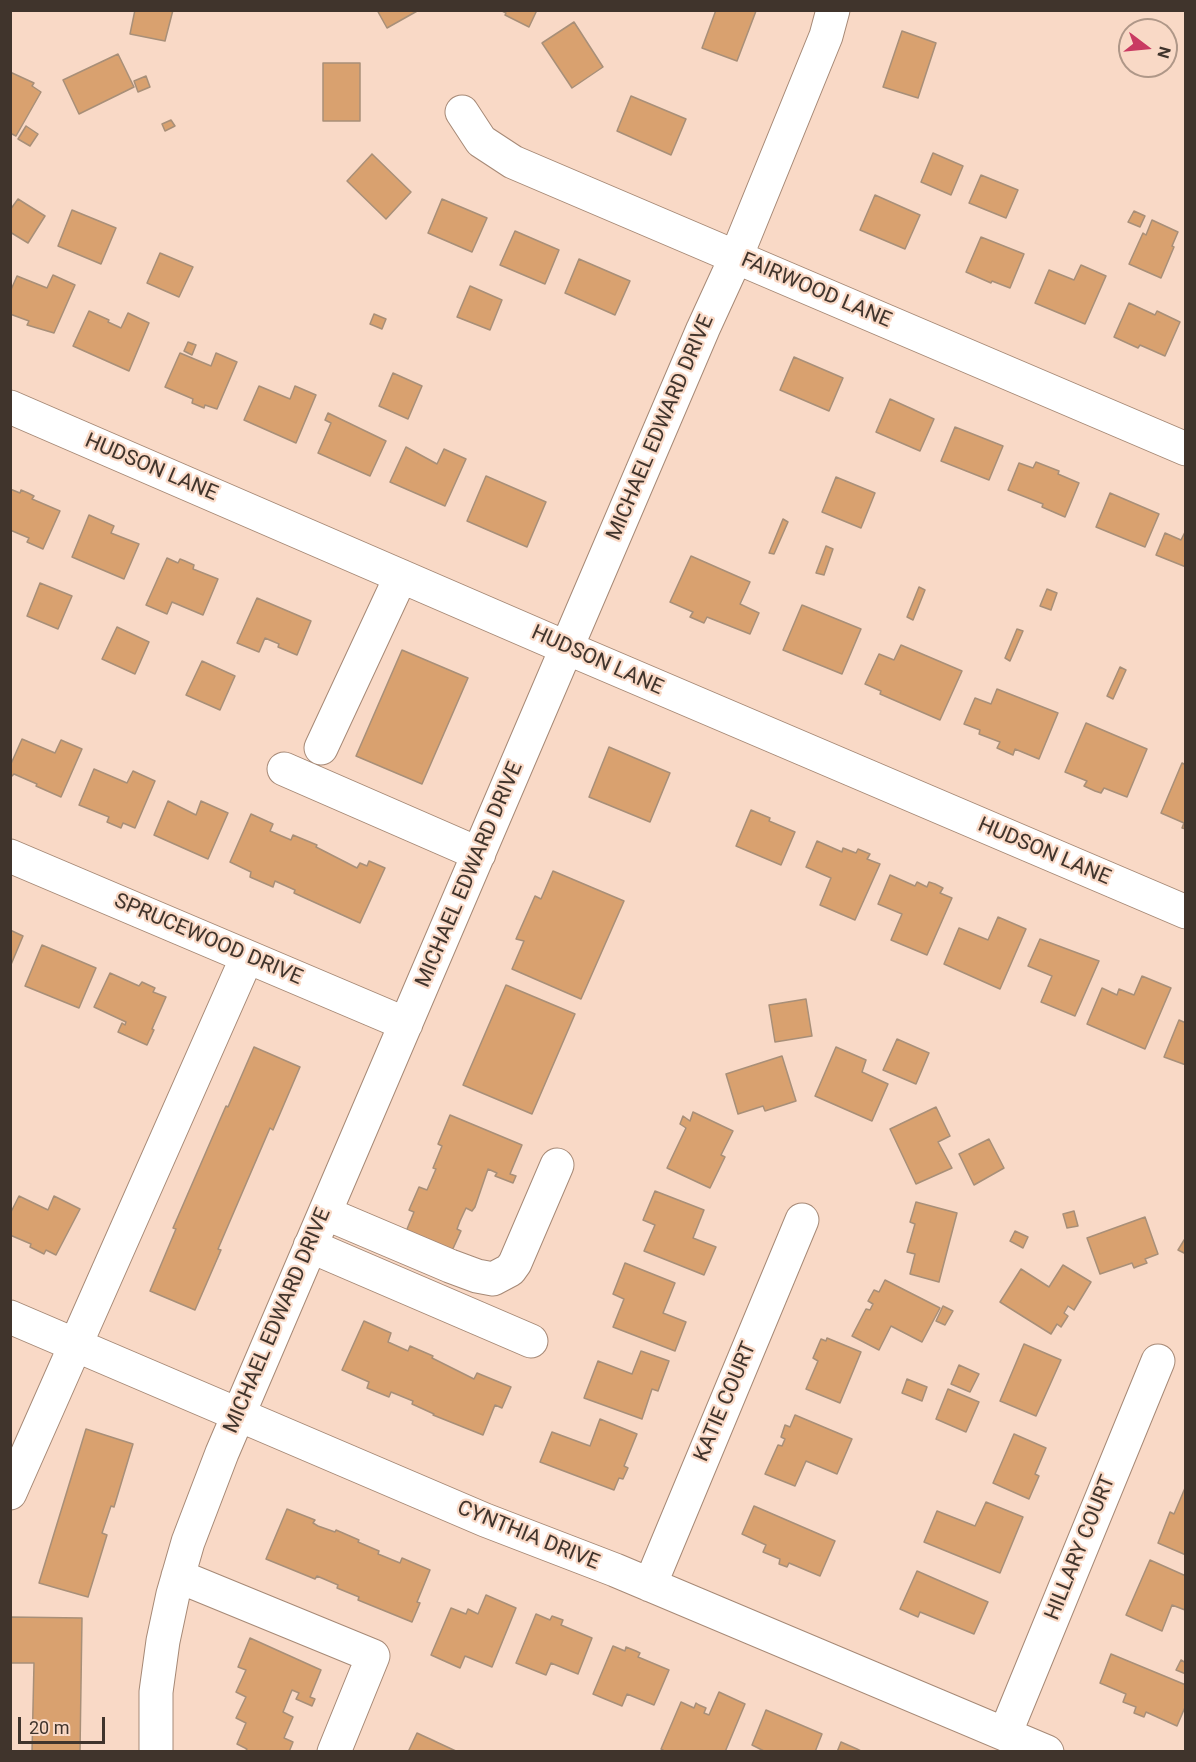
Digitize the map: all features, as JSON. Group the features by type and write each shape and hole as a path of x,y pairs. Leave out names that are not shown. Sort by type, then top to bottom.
{"street":[{"name":"MICHAEL EDWARD DRIVE","path":"156,1752 156,1692 163,1641 178,1576 201,1508 310,1246 703,329 736,257 826,36 833,10"},
{"name":"FAIRWOOD LANE","path":"462,111 481,141 499,154 1185,449"},
{"name":"HUDSON LANE","path":"10,406 567,648 1185,912"},
{"path":"321,748 401,576"},
{"path":"284,769 479,854"},
{"name":"SPRUCEWOOD DRIVE","path":"10,856 406,1024"},
{"path":"10,1493 247,957"},
{"path":"325,1213 450,1266 493,1279 510,1270 515,1263 557,1165"},
{"name":"KATIE COURT","path":"650,1585 802,1220"},
{"path":"310,1246 531,1341"},
{"name":"CYNTHIA DRIVE","path":"10,1317 485,1520 650,1585 1047,1752"},
{"name":"HILLARY COURT","path":"1005,1734 1158,1361"},
{"path":"178,1576 374,1656 334,1752"}],"building":[{"path":"135,10 173,10 165,41 130,34"},
{"path":"377,10 419,10 387,28"},
{"path":"500,10 537,10 529,27"},
{"path":"716,10 756,11 737,61 702,48"},
{"path":"574,22 603,67 572,88 542,43"},
{"path":"902,31 936,43 918,98 883,87"},
{"path":"118,54 134,87 79,114 63,80"},
{"path":"323,63 360,63 360,121 323,121"},
{"path":"10,72 34,83 32,86 41,92 16,136 10,133"},
{"path":"146,76 150,87 138,92 134,81"},
{"path":"631,96 686,119 671,155 617,131"},
{"path":"171,120 175,126 165,131 162,124"},
{"path":"26,126 38,134 30,146 18,139"},
{"path":"933,153 963,166 951,195 921,182"},
{"path":"372,154 411,192 386,219 347,181"},
{"path":"981,175 1018,190 1006,218 969,203"},
{"path":"875,195 920,215 905,249 860,230"},
{"path":"18,199 45,216 28,243 10,232 10,210"},
{"path":"442,199 487,218 472,252 428,233"},
{"path":"72,210 116,228 101,264 58,246"},
{"path":"1134,211 1145,216 1140,227 1128,222"},
{"path":"1152,220 1178,232 1161,278 1129,264 1143,233 1146,235"},
{"path":"515,231 559,250 545,284 500,265"},
{"path":"981,237 1024,254 1010,288 966,272"},
{"path":"160,253 193,267 179,297 147,283"},
{"path":"579,259 630,281 615,315 565,293"},
{"path":"1081,265 1106,276 1085,324 1035,303 1049,270 1074,280"},
{"path":"53,275 75,285 54,333 27,325 29,321 10,314 10,292 17,276 47,288"},
{"path":"470,286 502,300 490,330 457,317"},
{"path":"1129,303 1155,315 1157,311 1180,322 1165,356 1140,345 1138,348 1114,337"},
{"path":"89,311 121,328 128,313 149,323 129,371 73,346"},
{"path":"374,314 386,319 382,329 370,324"},
{"path":"188,342 196,345 192,355 184,351"},
{"path":"180,353 211,366 216,353 237,362 217,409 205,405 204,408 192,403 193,399 165,387"},
{"path":"794,357 843,378 829,411 780,390"},
{"path":"393,373 422,386 408,419 379,406"},
{"path":"259,386 290,399 295,386 316,395 296,443 244,420"},
{"path":"890,399 934,419 920,451 876,432"},
{"path":"328,413 386,441 370,476 318,453 331,423 325,420"},
{"path":"955,427 1003,446 989,480 941,461"},
{"path":"406,447 437,464 444,449 466,459 445,506 390,482"},
{"path":"1036,462 1059,471 1058,474 1079,483 1065,517 1042,507 1043,504 1008,490 1019,463 1033,468"},
{"path":"486,476 546,502 527,547 467,521"},
{"path":"836,477 875,493 861,528 822,512"},
{"path":"10,489 28,493 34,496 32,499 60,511 43,549 27,542 29,538 10,530"},
{"path":"1110,493 1159,514 1145,547 1096,527"},
{"path":"89,515 114,526 111,533 139,544 124,579 72,557"},
{"path":"783,519 788,522 774,554 769,553"},
{"path":"1186,530 1186,567 1156,555 1165,533 1181,540"},
{"path":"826,546 833,549 824,575 816,573"},
{"path":"691,556 750,582 740,604 759,613 750,634 707,617 704,623 690,617 693,612 670,602"},
{"path":"167,558 178,563 180,559 185,561 194,565 193,569 218,579 203,615 172,602 167,614 146,605"},
{"path":"40,583 72,596 58,629 27,616"},
{"path":"919,587 925,590 913,620 907,617"},
{"path":"1047,589 1057,593 1051,610 1040,606"},
{"path":"257,598 311,621 297,655 278,647 279,644 265,638 259,652 237,643"},
{"path":"802,605 861,629 842,674 783,650"},
{"path":"117,627 149,642 135,674 102,659"},
{"path":"1017,629 1023,631 1010,661 1005,658"},
{"path":"901,645 962,671 940,720 880,694 881,691 865,684 879,654 894,660"},
{"path":"402,650 468,678 422,784 356,756"},
{"path":"202,661 235,676 220,710 186,695"},
{"path":"1120,667 1126,670 1113,699 1107,696"},
{"path":"997,689 1058,713 1039,759 1015,749 1013,755 997,748 1000,742 979,734 980,730 964,724 975,698 991,704"},
{"path":"1086,723 1147,749 1127,797 1104,788 1101,793 1095,791 1084,786 1087,781 1065,772"},
{"path":"22,739 55,753 61,740 82,749 61,797 14,774 10,775 10,766"},
{"path":"609,747 670,773 650,822 589,797"},
{"path":"1182,763 1186,765 1186,829 1182,828 1184,823 1161,813"},
{"path":"94,769 127,783 133,771 155,781 135,828 123,823 121,828 107,822 109,817 79,805"},
{"path":"168,801 196,815 201,801 228,813 208,859 154,835"},
{"path":"751,810 795,832 781,865 736,846"},
{"path":"251,814 273,824 270,831 291,840 293,835 317,845 316,847 357,868 360,863 367,866 369,861 385,868 360,923 294,893 295,890 275,881 273,887 250,877 251,872 230,862"},
{"path":"817,841 842,852 843,848 856,853 858,849 870,854 867,859 880,864 855,920 820,905 831,878 806,867"},
{"path":"553,871 624,901 581,999 512,969 524,941 516,939 535,896 541,899"},
{"path":"890,875 915,886 917,882 927,887 929,882 935,884 943,888 940,893 952,898 927,955 891,940 902,914 878,904"},
{"path":"998,917 1026,929 1000,989 944,964 959,928 988,940"},
{"path":"10,930 23,936 10,967"},
{"path":"1040,939 1099,961 1075,1016 1041,1002 1052,976 1028,966"},
{"path":"42,945 96,968 79,1008 25,986"},
{"path":"110,973 139,986 142,982 155,988 153,992 166,997 147,1045 118,1032 122,1023 125,1025 126,1022 94,1007"},
{"path":"1142,976 1171,988 1145,1049 1087,1024 1102,988 1117,995 1119,989 1134,995"},
{"path":"506,985 575,1014 532,1114 463,1085"},
{"path":"806,999 812,1036 775,1042 769,1005"},
{"path":"1179,1020 1186,1023 1186,1065 1164,1057"},
{"path":"897,1039 929,1053 916,1084 883,1070"},
{"path":"254,1047 300,1067 273,1130 270,1128 218,1249 221,1250 195,1310 150,1291 176,1229 173,1228"},
{"path":"836,1047 866,1060 862,1072 888,1084 872,1121 815,1096"},
{"path":"782,1056 796,1101 765,1111 763,1106 738,1114 726,1074"},
{"path":"936,1107 950,1136 938,1142 952,1168 916,1184 890,1129"},
{"path":"693,1112 733,1131 721,1155 725,1157 710,1188 667,1168 686,1128 680,1124 683,1116 690,1121"},
{"path":"450,1115 522,1145 510,1174 516,1176 513,1183 495,1176 497,1173 488,1169 475,1207 472,1211 466,1208 460,1221 457,1229 461,1231 451,1253 405,1234 414,1212 409,1210 419,1187 427,1190 436,1169 433,1168 442,1146 438,1144"},
{"path":"989,1139 1004,1168 974,1185 959,1154"},
{"path":"655,1191 704,1210 693,1238 716,1247 704,1275 644,1251 655,1225 643,1220"},
{"path":"19,1196 48,1210 54,1196 80,1209 56,1255 46,1250 44,1254 30,1247 31,1244 10,1235 10,1214"},
{"path":"916,1202 957,1213 939,1282 910,1274 915,1254 907,1252 915,1224 910,1222"},
{"path":"1074,1211 1078,1226 1067,1228 1063,1214"},
{"path":"1145,1217 1158,1254 1145,1259 1147,1263 1134,1268 1132,1263 1100,1274 1087,1238"},
{"path":"1015,1231 1028,1237 1023,1248 1010,1241"},
{"path":"1186,1237 1186,1254 1178,1250"},
{"path":"625,1263 675,1283 663,1313 686,1322 675,1351 613,1327 624,1299 613,1294"},
{"path":"1063,1265 1091,1282 1074,1310 1068,1306 1064,1313 1068,1316 1061,1327 1057,1324 1051,1334 1000,1302 1021,1269 1049,1287"},
{"path":"885,1280 940,1308 922,1342 891,1326 879,1350 852,1336 866,1309 870,1310 873,1304 868,1301 874,1290 879,1292"},
{"path":"943,1306 953,1311 945,1325 936,1321"},
{"path":"364,1321 391,1333 388,1342 408,1351 410,1346 474,1379 477,1373 511,1387 502,1408 495,1405 483,1435 433,1415 412,1404 413,1401 391,1392 389,1397 367,1388 369,1382 342,1370"},
{"path":"827,1338 861,1352 840,1403 806,1389 818,1361 813,1358 821,1339 826,1341"},
{"path":"1024,1344 1061,1360 1036,1416 1000,1401"},
{"path":"641,1351 669,1361 658,1391 652,1389 642,1419 584,1398 598,1361 632,1374"},
{"path":"959,1365 979,1374 970,1392 951,1384"},
{"path":"907,1379 927,1387 922,1401 902,1393"},
{"path":"948,1389 979,1402 966,1432 936,1419"},
{"path":"795,1415 852,1439 837,1474 806,1461 795,1486 765,1474 778,1445 782,1446 785,1439 781,1437 785,1425 790,1427"},
{"path":"600,1419 637,1434 624,1466 628,1468 623,1479 619,1478 614,1490 540,1462 552,1432 590,1446"},
{"path":"86,1429 133,1444 114,1507 111,1506 102,1533 107,1535 88,1597 39,1583"},
{"path":"1014,1434 1046,1448 1035,1474 1039,1476 1029,1499 993,1483"},
{"path":"1185,1488 1186,1555 1158,1543 1170,1512 1174,1514"},
{"path":"986,1502 1023,1517 1000,1573 924,1542 937,1511 975,1526"},
{"path":"754,1506 835,1541 820,1576 789,1563 787,1567 779,1564 780,1559 763,1552 766,1545 742,1534"},
{"path":"287,1509 315,1520 313,1523 318,1526 335,1532 336,1530 359,1540 358,1542 379,1551 378,1554 400,1563 402,1558 430,1570 417,1602 420,1603 412,1622 358,1600 359,1597 337,1588 338,1585 317,1576 315,1579 266,1559"},
{"path":"1150,1560 1186,1576 1186,1608 1185,1610 1172,1605 1162,1631 1126,1615"},
{"path":"917,1571 988,1602 974,1634 920,1612 918,1617 900,1609"},
{"path":"486,1595 516,1608 492,1667 465,1656 460,1668 431,1655 451,1608 466,1614 468,1609 478,1614"},
{"path":"536,1614 550,1620 552,1616 563,1620 561,1625 592,1638 578,1674 551,1663 546,1675 516,1663"},
{"path":"10,1617 82,1618 80,1752 32,1752 34,1663 10,1663"},
{"path":"250,1638 321,1670 310,1697 315,1699 312,1706 296,1699 299,1693 292,1690 283,1712 293,1717 284,1738 293,1742 289,1752 245,1752 247,1749 237,1744 246,1723 236,1718 246,1697 236,1692 246,1670 238,1667"},
{"path":"613,1646 625,1651 626,1647 636,1651 640,1653 638,1657 669,1670 654,1705 627,1694 622,1706 593,1694"},
{"path":"1111,1654 1186,1685 1186,1705 1177,1726 1146,1712 1144,1717 1134,1713 1136,1707 1123,1702 1126,1694 1100,1683"},
{"path":"1181,1660 1186,1663 1186,1674 1176,1670"},
{"path":"719,1692 745,1704 725,1752 666,1752 661,1749 681,1702 694,1708 696,1703 706,1708 704,1713 709,1715"},
{"path":"766,1710 822,1734 815,1752 766,1752 752,1745"},
{"path":"417,1733 458,1752 408,1752"},
{"path":"841,1742 857,1749 863,1752 837,1752"}]}
